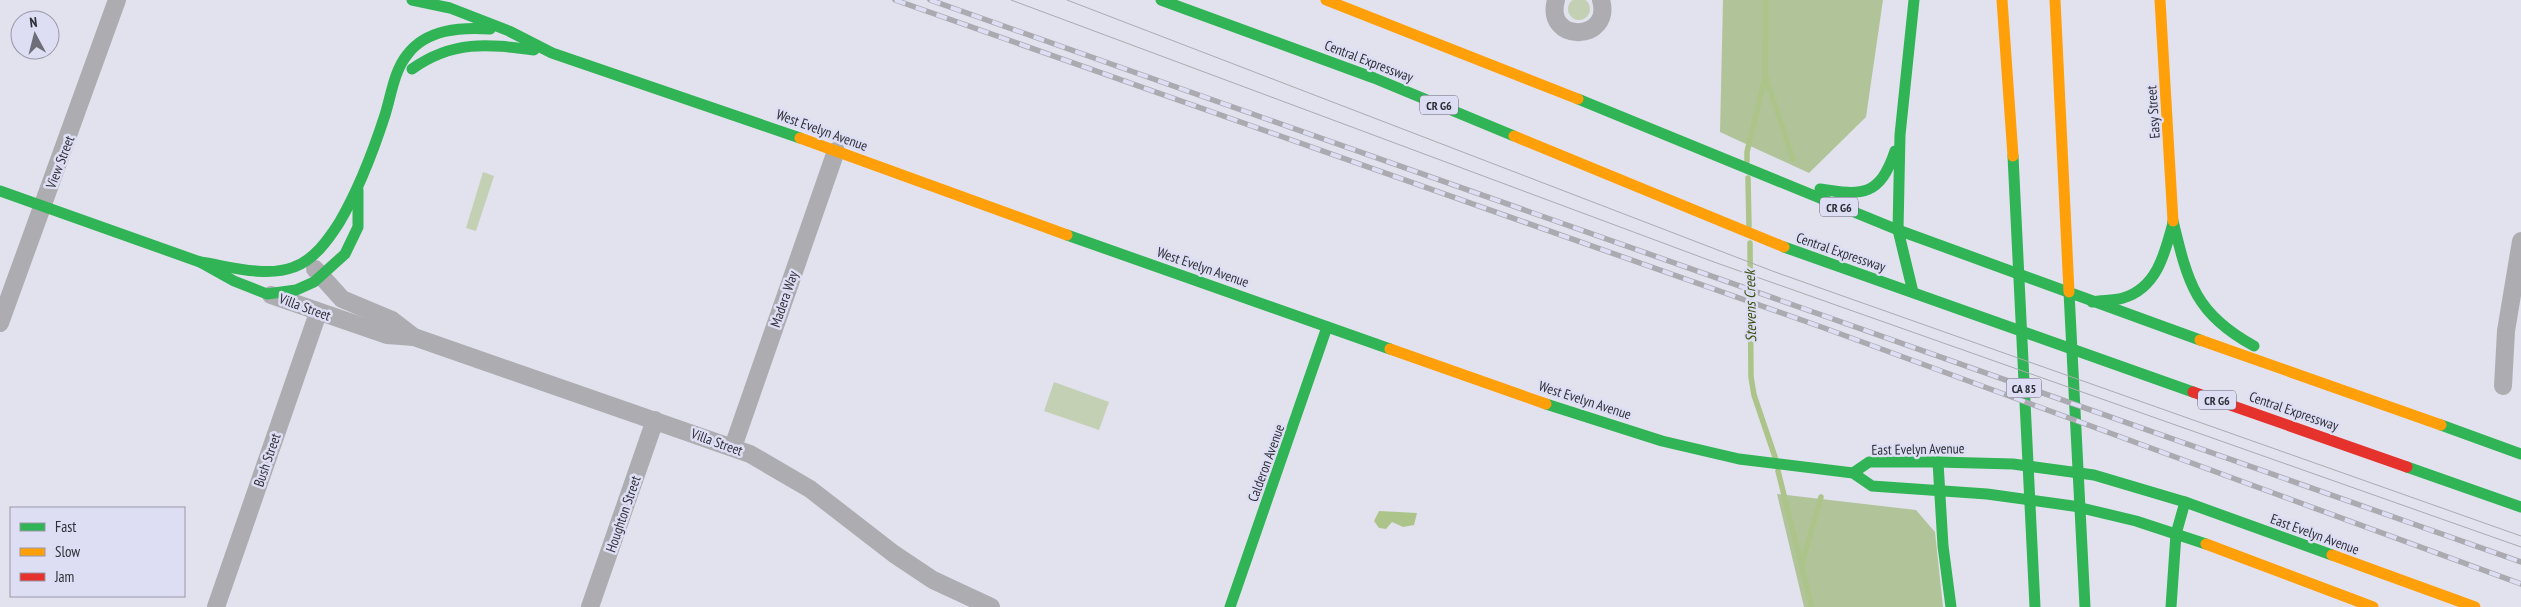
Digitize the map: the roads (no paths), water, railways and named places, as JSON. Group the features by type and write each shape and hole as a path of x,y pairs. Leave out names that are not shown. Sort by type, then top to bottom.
{"main road":[{"path":"404,0 415,13"},
{"name":"West Evelyn Avenue","path":"412,0 450,8 509,31 552,53 836,151 996,210 1603,423 1739,459 1853,473"},
{"name":"Central Expressway","path":"1161,0 1374,78 1768,242 2521,507"},
{"name":"CR G6","path":"1326,0 1465,53 1898,230 2090,302 2521,454"},
{"path":"1913,292 1898,230 1900,135 1914,0"},
{"name":"CA 85","path":"2002,0 2014,176 2035,603"},
{"path":"2055,0 2085,607"},
{"name":"Easy Street","path":"2160,0 2169,124 2173,221"},
{"path":"395,83 422,61 436,52 448,48 424,23"},
{"path":"307,261 321,249 358,190 406,53 434,34 478,28 509,31"},
{"name":"West Evelyn Avenue","path":"448,48 505,46 552,53"},
{"path":"1780,183 1848,194 1870,191 1883,183 1900,135"},
{"path":"267,294 296,290 322,277 345,254 358,227 358,190"},
{"name":"Villa Street","path":"0,191 200,262 234,281 267,294"},
{"path":"2090,302 2125,297 2142,288 2157,274 2165,255 2173,221"},
{"path":"2173,221 2188,272 2202,305 2221,326 2304,376"},
{"name":"Villa Street","path":"200,262 277,270 294,268 307,261"},
{"name":"Calderon Avenue","path":"1230,607 1304,400 1327,327"},
{"name":"East Evelyn Avenue","path":"1853,473 1868,462 1938,462 2013,464 2094,475 2185,502 2475,607"},
{"path":"1938,462 1939,490 1951,607"},
{"path":"1853,473 1872,486 2014,496 2101,512 2176,534 2373,607"},
{"path":"2171,607 2176,534 2185,502"}],"street":[{"name":"View Street","path":"0,323 117,0"},
{"path":"1556,0 1554,11 1556,20 1562,28 1580,33 1590,31 1597,25 1602,16 1601,0"},
{"name":"Madera Way","path":"733,448 836,151"},
{"path":"2503,386 2506,331 2520,249"},
{"name":"Villa Street","path":"307,261 342,299 392,320 414,337"},
{"name":"Villa Street","path":"267,294 387,335 414,337 733,448 770,465 810,489 894,554 933,580 991,607"},
{"name":"Bush Street","path":"216,607 318,313"},
{"name":"Houghton Street","path":"590,607 655,420"}],"waterway":[{"name":"Stevens Creek","path":"1747,161 1747,152 1765,78 1766,0"},
{"path":"1766,78 1793,159"},
{"name":"Stevens Creek","path":"1748,178 1749,226"},
{"name":"Stevens Creek","path":"1750,243 1751,377 1754,395 1775,457"},
{"name":"Stevens Creek","path":"1778,471 1812,607"},
{"path":"1803,561 1821,497"}],"tram line":[{"path":"1011,0 1714,262 2521,547"},
{"path":"1067,0 1775,272 2521,536"}],"railway":[{"path":"895,0 1827,329 2521,584"},
{"path":"930,0 2521,562"}]}
